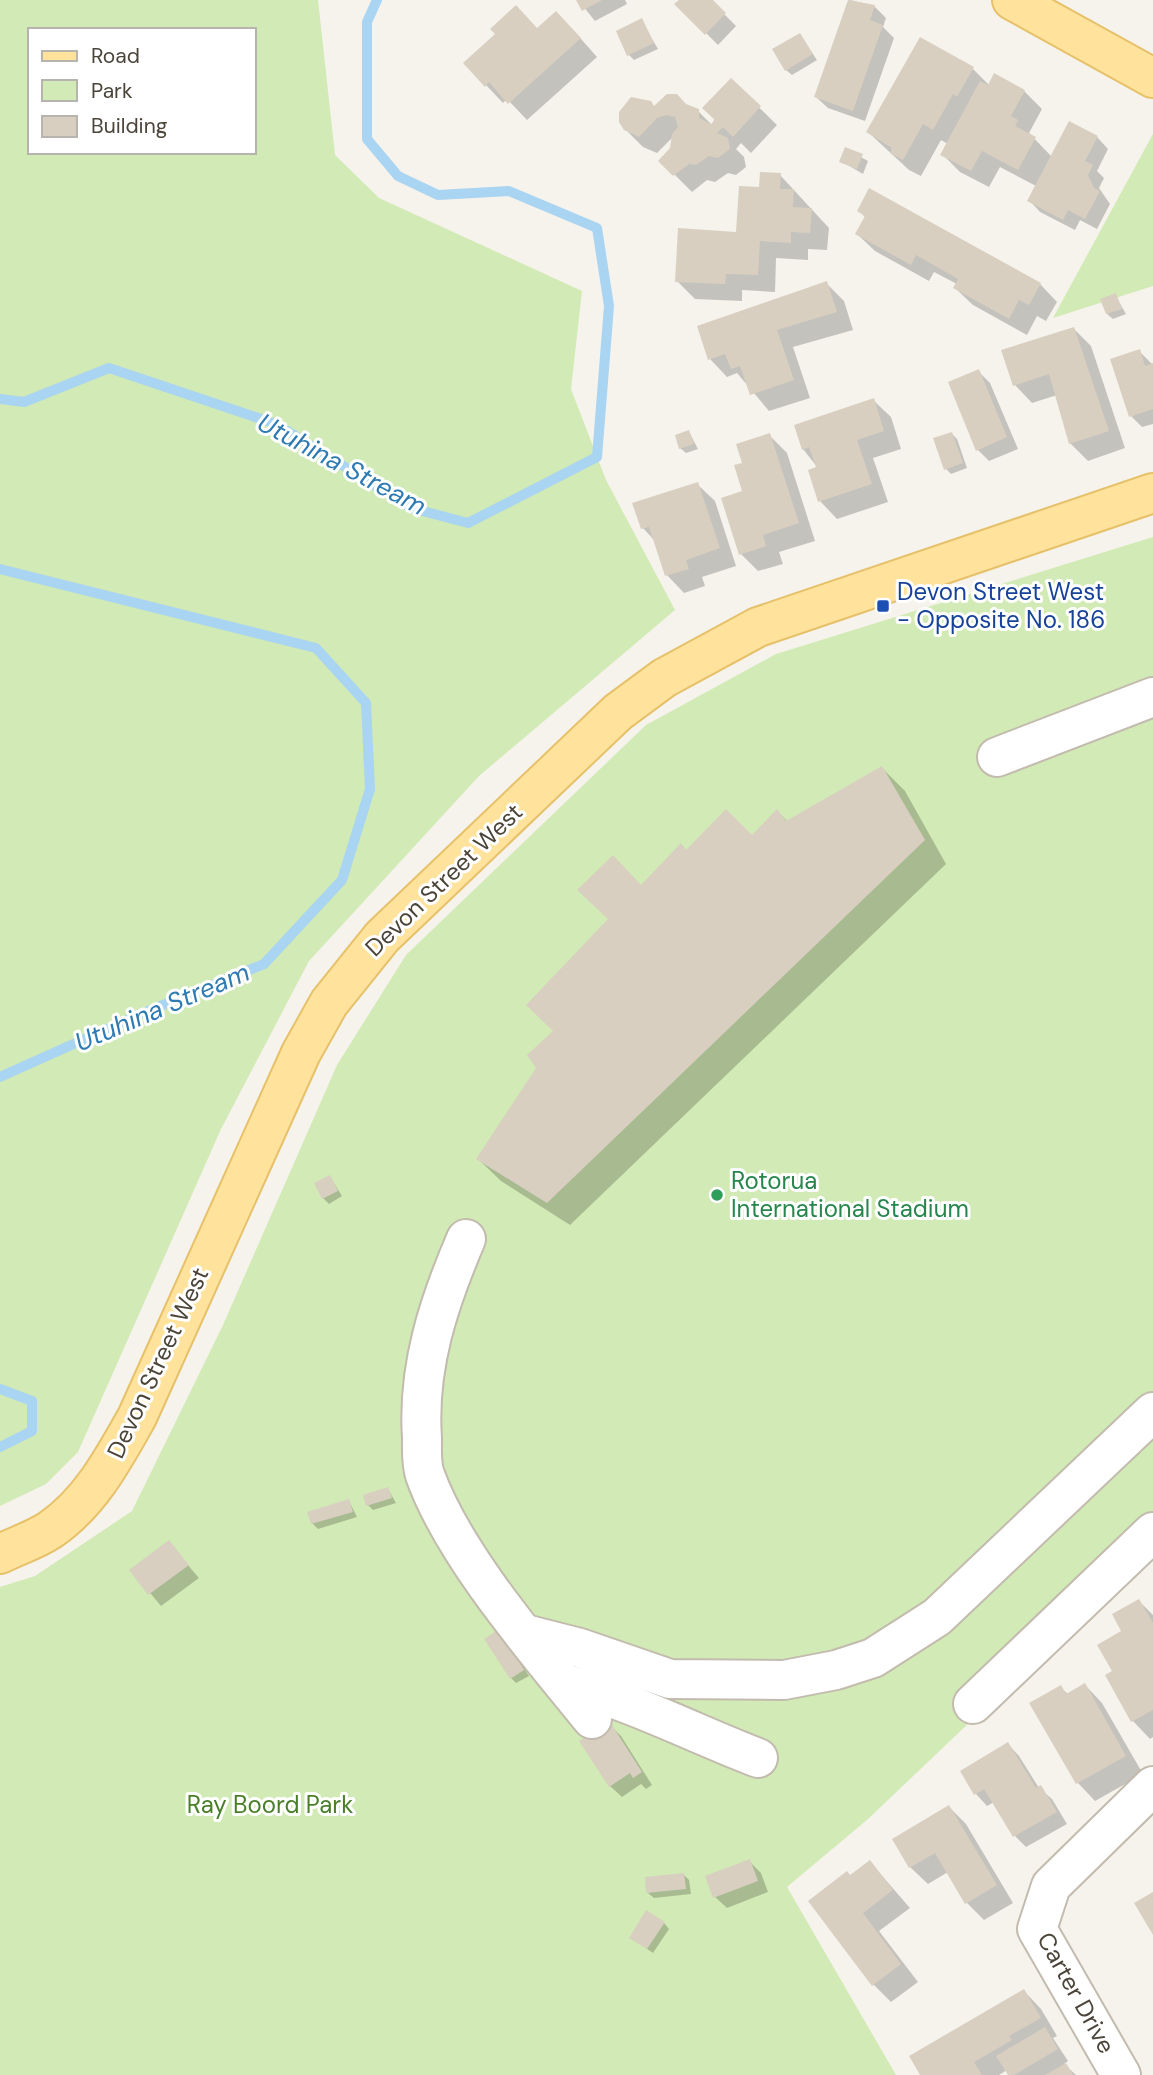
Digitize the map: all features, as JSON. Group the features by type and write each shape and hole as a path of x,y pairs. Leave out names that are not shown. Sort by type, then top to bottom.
{"main road":[{"path":"1012,0 1153,78"},
{"name":"Devon Street West","path":"0,1554 50,1530 86,1496 110,1465 137,1417 302,1053 346,978 382,937 618,712 664,678 758,627 1153,493"}],"street":[{"path":"997,757 1153,697"},
{"path":"466,1238 442,1294 431,1335 419,1404 424,1472 454,1537 592,1719"},
{"path":"525,1634 580,1648 670,1679 784,1680 836,1670 873,1658 937,1617 1153,1412"},
{"path":"972,1704 1153,1532"},
{"path":"563,1683 608,1694 668,1723 758,1758"},
{"name":"Carter Drive","path":"1121,2075 1037,1929 1051,1886 1153,1786"}],"green space":[{"path":"0,0 318,0 335,155 379,198 582,291 571,389 606,480 675,610 479,776 309,961 221,1129 78,1452 46,1484 0,1506"},
{"path":"1153,134 1153,286 1053,318"},
{"name":"Rotorua International Stadium","path":"1153,537 1153,1548 868,1819 787,1887 896,2075 0,2075 0,1587 35,1576 132,1511 223,1325 337,1065 406,955 646,725 776,654"}],"building":[{"path":"576,0 602,0 582,11"},
{"path":"679,0 713,0 726,13 705,35 674,4"},
{"path":"848,0 875,5 870,20 883,25 853,111 814,97"},
{"path":"516,5 537,28 556,11 581,38 508,104 489,82 485,87 463,63 495,34 490,29"},
{"path":"642,18 654,43 627,56 616,31"},
{"path":"800,33 813,54 785,71 772,49"},
{"path":"920,37 974,67 957,97 953,94 933,130 923,124 903,160 890,153 892,148 866,132"},
{"path":"994,73 1025,90 1011,116 1018,120 1015,126 1036,137 1018,170 982,151 971,171 940,155 980,81 988,85"},
{"path":"731,78 761,106 733,137 723,127 717,133 728,138 730,149 718,158 709,156 696,165 689,164 673,176 658,161 670,148 672,134 678,127 675,117 666,115 657,118 639,137 624,130 619,122 619,112 631,97 651,101 654,106 667,94 677,94 686,104 699,109 699,118 711,124 715,120 702,108"},
{"path":"1069,121 1098,136 1085,161 1093,165 1088,175 1094,188 1100,191 1085,219 1068,210 1063,220 1027,201"},
{"path":"845,147 863,154 857,169 839,162"},
{"path":"760,172 781,173 780,189 794,189 793,207 812,208 810,233 791,232 791,243 760,241 758,275 726,274 725,284 675,282 678,228 736,232 739,186 759,187"},
{"path":"869,188 1041,283 1029,305 1019,300 1009,319 953,288 958,279 916,255 911,265 855,234 865,216 857,211"},
{"path":"827,281 837,312 777,330 794,380 750,395 740,366 731,369 725,354 708,360 697,326"},
{"path":"1116,293 1122,309 1106,314 1100,299"},
{"path":"1074,327 1109,431 1069,444 1049,374 1013,386 1001,350"},
{"path":"1140,349 1145,366 1153,363 1153,409 1129,417 1110,359"},
{"path":"979,369 1007,437 976,451 948,382"},
{"path":"874,398 884,431 857,440 872,484 818,502 808,470 816,467 809,447 802,450 794,425"},
{"path":"689,430 694,444 679,449 675,435"},
{"path":"952,432 963,463 944,470 933,438"},
{"path":"770,433 799,523 763,535 766,546 739,555 721,498 742,491 734,465 742,463 736,444"},
{"path":"698,482 720,548 686,560 689,569 665,576 649,527 641,529 632,503"},
{"path":"882,766 925,840 547,1203 476,1159 536,1068 527,1055 553,1031 526,1005 608,919 577,890 613,855 641,885 681,843 686,850 726,809 752,835 777,809 786,821"},
{"path":"330,1175 338,1191 322,1199 314,1183"},
{"path":"388,1487 392,1498 366,1506 363,1495"},
{"path":"349,1499 353,1512 311,1524 307,1512"},
{"path":"169,1540 189,1565 148,1595 129,1570"},
{"path":"1139,1599 1153,1623 1153,1710 1131,1722 1105,1675 1112,1671 1097,1645 1121,1631 1112,1614"},
{"path":"499,1629 524,1670 510,1679 484,1639"},
{"path":"1085,1683 1126,1756 1076,1784 1029,1703 1061,1685 1066,1694"},
{"path":"610,1722 642,1772 633,1778 630,1773 609,1787 579,1741"},
{"path":"1008,1742 1036,1788 1041,1785 1057,1812 1013,1837 984,1789 974,1795 960,1771"},
{"path":"949,1805 997,1885 965,1904 935,1853 909,1868 892,1839"},
{"path":"750,1859 758,1881 713,1898 705,1876"},
{"path":"870,1860 893,1890 863,1913 901,1964 872,1986 808,1901 847,1871 850,1875"},
{"path":"684,1873 686,1889 646,1893 645,1877"},
{"path":"1153,1892 1153,1935 1134,1903"},
{"path":"646,1910 665,1922 647,1949 629,1938"},
{"path":"1024,1989 1041,2018 1009,2036 1012,2040 974,2062 982,2075 920,2075 909,2056"},
{"path":"1045,2027 1058,2049 1014,2075 1008,2075 996,2056"},
{"path":"1066,2063 1073,2075 1045,2075"}],"waterway":[{"name":"Utuhina Stream","path":"0,399 24,402 109,368 276,424 411,508 468,523 597,457 609,306 597,228 509,191 438,195 398,176 367,139 367,22 377,0"},
{"name":"Utuhina Stream","path":"0,569 316,648 366,703 370,789 342,880 264,964 136,1016 0,1077"},
{"name":"Utuhina Stream","path":"0,1389 32,1401 32,1431 0,1447"}],"place":[{"name":"Devon Street West - Opposite No. 186","path":"883,606"},
{"name":"Rotorua International Stadium","path":"717,1195"}],"park label":[{"name":"Ray Boord Park","path":"270,1805"}]}
